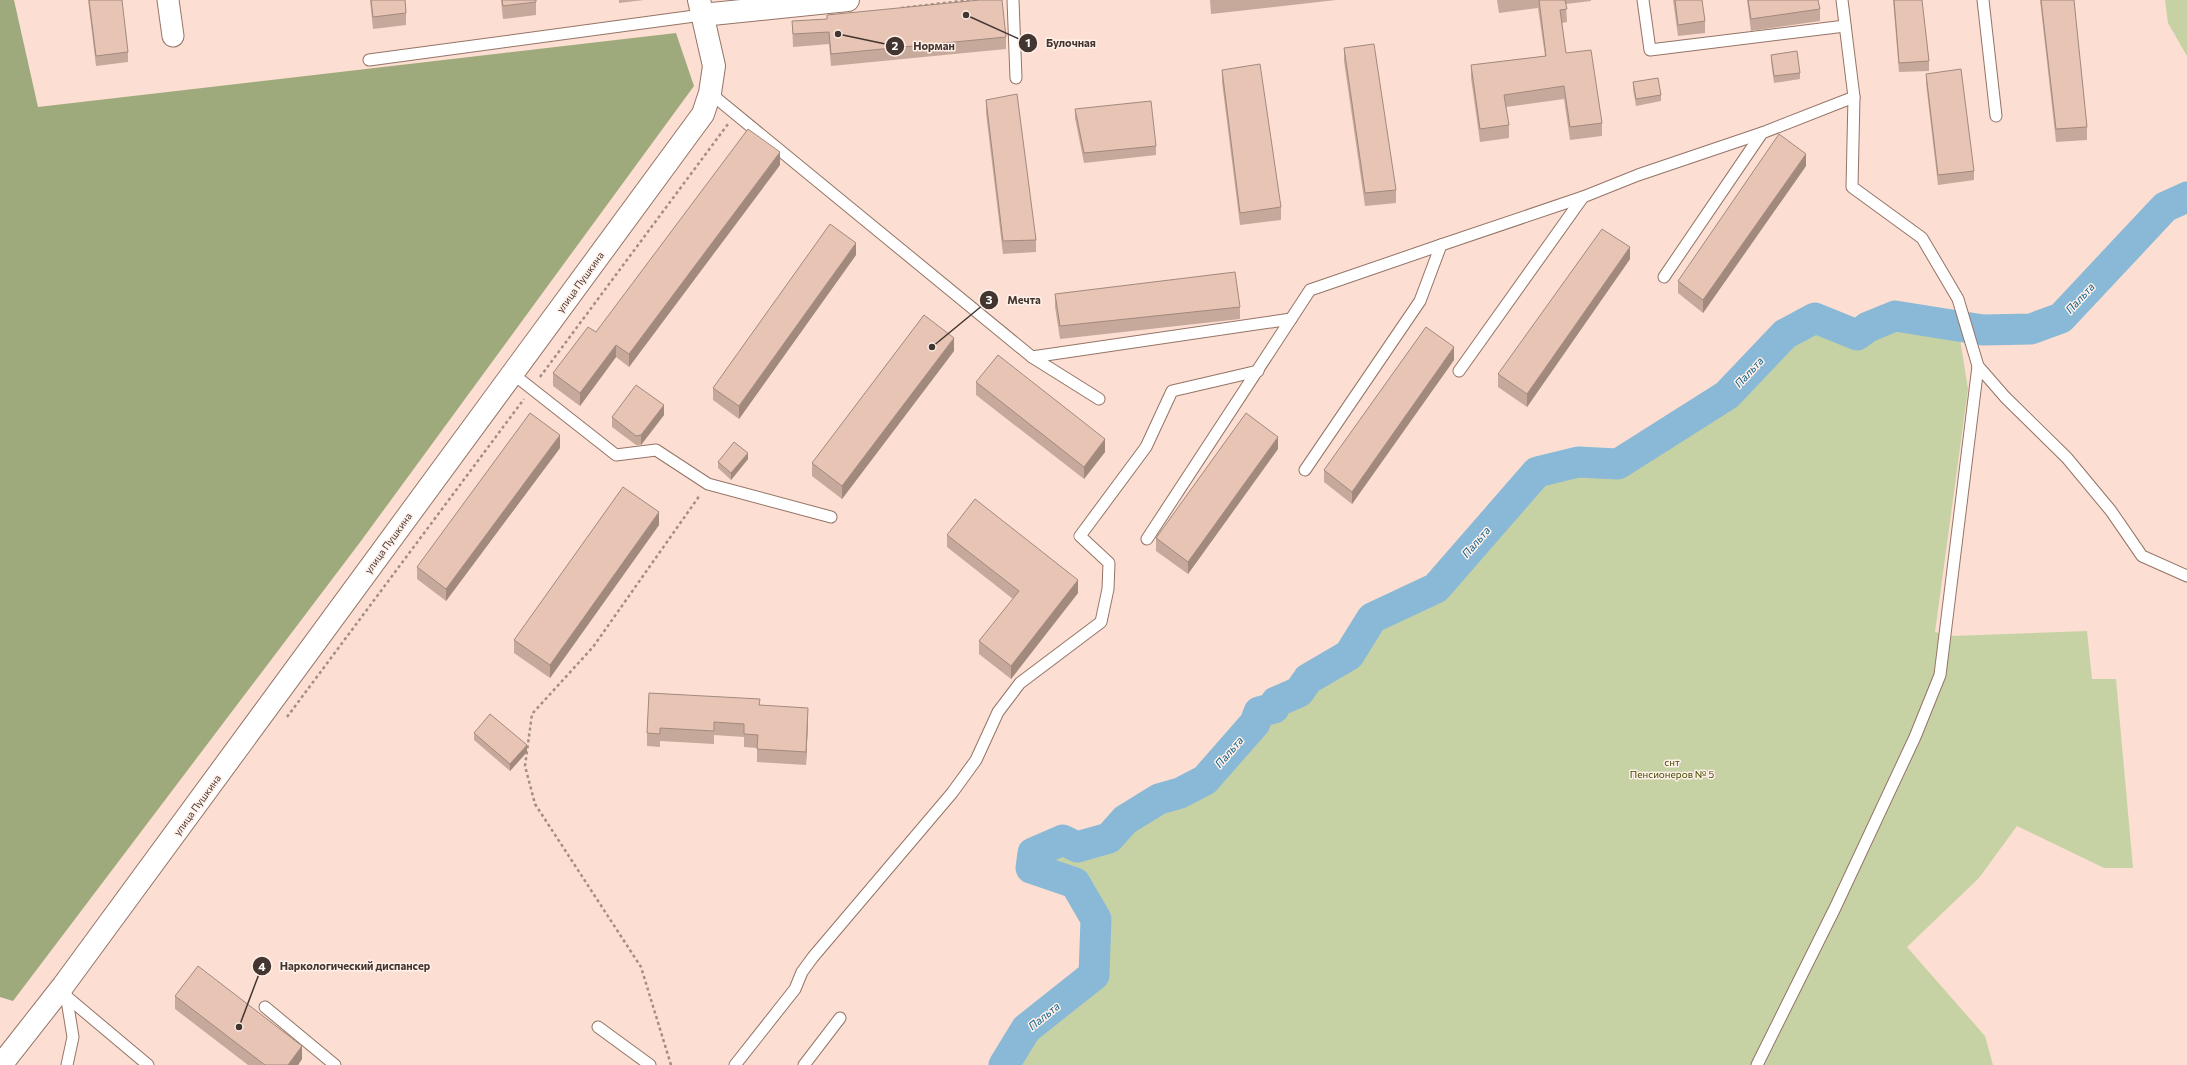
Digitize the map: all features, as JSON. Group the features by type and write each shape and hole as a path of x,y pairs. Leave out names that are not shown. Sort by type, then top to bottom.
{"street":[{"path":"168,0 173,36"},
{"path":"701,7 848,0"},
{"name":"улица Пушкина","path":"2,1065 65,991 703,114 710,93 714,66 701,7"}],"lane":[{"path":"1013,0 1016,78"},
{"path":"1643,0 1650,50 1845,26"},
{"path":"1757,1065 1835,908 1915,737 1940,675 1978,366 1958,299 1922,238 1852,187 1854,96 1842,0"},
{"path":"1983,0 1996,116"},
{"path":"369,60 701,7"},
{"path":"710,93 1032,357 1099,399"},
{"path":"1147,539 1310,290 1583,198 1638,175 1762,133 1854,96"},
{"path":"1664,277 1762,133"},
{"path":"1459,371 1583,198"},
{"path":"1305,470 1420,301 1441,245"},
{"path":"1032,357 1291,319"},
{"path":"1978,366 2005,397 2067,458 2112,511 2142,556 2187,576"},
{"path":"735,1065 795,989 802,972 813,957 952,793 976,760 998,712 1020,683 1100,622 1108,589 1109,563 1080,536 1146,447 1172,391 1258,371"},
{"path":"513,374 616,455 656,450 708,484 831,517"},
{"path":"65,991 73,1037 67,1065"},
{"path":"65,991 148,1065"},
{"path":"265,1007 335,1065"},
{"path":"804,1065 840,1018"},
{"path":"598,1027 650,1065"}],"path":[{"path":"899,8 970,0"},
{"path":"284,721 735,114"},
{"path":"671,1065 641,967 535,804 525,766 532,714 593,646 683,516 708,484"}],"green space":[{"path":"0,0 14,0 38,107 676,33 694,86 361,541 13,1001 0,997"},
{"path":"2165,0 2187,0 2187,56 2168,23"},
{"name":"снт Пенсионеров № 5","path":"1895,316 1958,326 1968,389 1935,632 1951,636 2087,631 2092,679 2116,679 2133,868 2104,868 2017,826 1979,878 1907,947 1985,1036 1993,1065 1004,1065 1026,1029 1094,975 1096,918 1075,883 1031,868 1033,853 1063,840 1077,847 1109,838 1125,820 1159,799 1180,793 1205,780 1255,723 1259,712 1274,708 1276,702 1299,692 1308,679 1349,655 1372,618 1436,588 1537,472 1578,462 1618,464 1727,395 1785,334 1815,318 1857,335 1868,327"}],"building":[{"path":"89,0 122,0 128,52 96,56"},
{"path":"371,0 405,0 406,13 373,17"},
{"path":"502,0 536,0 536,2 503,6"},
{"path":"980,0 1002,0 1006,37 831,54 829,32 793,34 792,21 827,19 827,15"},
{"path":"1539,0 1565,0 1567,9 1560,10 1566,53 1591,50 1602,123 1570,127 1564,86 1504,95 1509,125 1480,129 1471,65 1546,56"},
{"path":"1675,0 1702,0 1705,21 1678,25"},
{"path":"1748,0 1818,0 1820,9 1751,19"},
{"path":"1894,0 1922,0 1929,61 1899,63"},
{"path":"2041,0 2074,0 2087,127 2056,129"},
{"path":"1374,44 1396,190 1365,193 1344,48"},
{"path":"1797,51 1800,73 1774,76 1771,55"},
{"path":"1260,64 1281,207 1240,213 1222,70"},
{"path":"1961,69 1974,171 1938,175 1926,74"},
{"path":"1658,78 1661,95 1636,99 1633,82"},
{"path":"1017,94 1036,240 1003,241 986,100"},
{"path":"1151,101 1156,146 1084,153 1075,109"},
{"path":"748,129 780,152 629,354 616,345 580,393 553,373 588,327 596,332"},
{"path":"1779,134 1806,154 1703,300 1678,281"},
{"path":"830,224 856,243 739,406 713,388"},
{"path":"1602,229 1630,247 1527,394 1498,374"},
{"path":"1235,272 1240,307 1060,326 1055,294"},
{"path":"924,315 954,338 842,486 812,463"},
{"path":"1426,327 1454,347 1352,492 1324,470"},
{"path":"998,355 1105,439 1084,467 976,382"},
{"path":"636,385 664,405 641,435 636,436 612,417"},
{"path":"530,413 560,435 446,589 417,567"},
{"path":"1246,413 1278,437 1188,562 1156,538"},
{"path":"734,442 748,453 731,473 718,462"},
{"path":"623,487 659,512 550,665 514,640"},
{"path":"975,499 1078,580 1011,666 979,641 1019,591 947,535"},
{"path":"649,693 760,699 759,705 808,708 806,752 757,749 758,735 744,734 744,724 714,722 714,731 660,728 660,734 647,733"},
{"path":"490,714 527,745 510,764 474,733"},
{"path":"198,966 302,1046 288,1065 265,1065 175,996"}],"waterway":[{"name":"Пальта","path":"1004,1065 1026,1029 1094,975 1096,919 1075,883 1031,868 1033,853 1063,840 1077,847 1109,838 1125,820 1159,799 1180,793 1205,780 1255,723 1259,712 1274,708 1276,702 1299,692 1308,679 1349,655 1372,618 1436,588 1537,472 1578,462 1618,464 1727,395 1785,334 1815,318 1857,335 1868,327 1895,316 1983,330 2031,329 2061,318 2165,207 2187,197"}],"place":[{"name":"Булочная","path":"966,15"},
{"name":"Норман","path":"838,34"},
{"name":"Мечта","path":"932,347"},
{"name":"Наркологический диспансер","path":"239,1027"}]}
